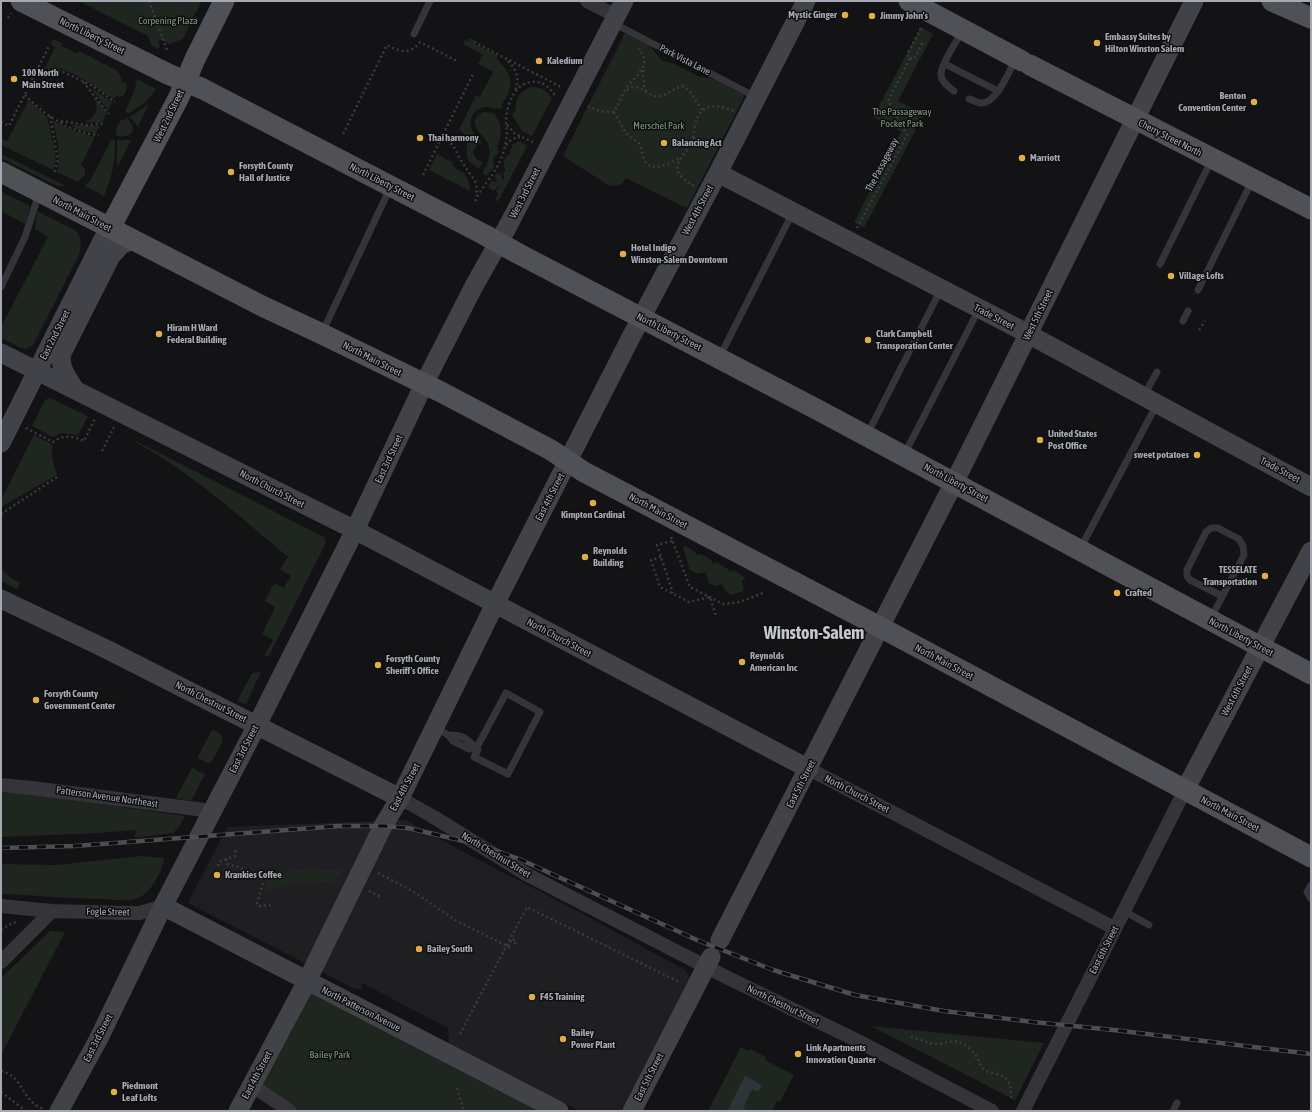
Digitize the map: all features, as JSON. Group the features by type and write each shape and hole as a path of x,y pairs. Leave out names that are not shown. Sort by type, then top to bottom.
{"main road":[{"name":"West 2nd Street","path":"110,228 176,104 195,59 224,1"},
{"name":"Cherry Street North","path":"909,1 1135,120 1311,208"},
{"path":"1272,1 1311,18"},
{"name":"North Liberty Street","path":"16,7 203,89 392,186 499,242 525,258 904,455 1311,674"},
{"name":"North Main Street","path":"1,172 264,308 322,334 424,384 551,450 584,472 880,627 1311,857"}],"street":[{"path":"587,1 618,13"},
{"name":"West 4th Street","path":"568,462 806,1"},
{"name":"West 5th Street","path":"880,627 1028,335 1194,1"},
{"name":"West 3rd Street","path":"424,384 618,13"},
{"name":"Trade Street","path":"718,172 1028,335 1311,487"},
{"name":"East 2nd Street","path":"1,443 101,243 110,228"},
{"name":"East 2nd Street","path":"75,390 64,372 61,363 62,353 111,256 121,245 132,240"},
{"name":"North Church Street","path":"1,353 355,530 1114,928"},
{"name":"East 3rd Street","path":"51,1110 98,1040 163,906 257,725 355,530 424,384"},
{"name":"East 4th Street","path":"238,1111 307,981 383,826 442,731 495,604 568,462"},
{"name":"West 6th Street","path":"1185,790 1311,551"},
{"name":"North Chestnut Street","path":"1,599 106,649 400,798 526,874 709,962 992,1111"},
{"name":"East 5th Street","path":"720,940 809,769 880,627"},
{"name":"Patterson Avenue Northeast","path":"1,785 212,811"},
{"name":"East 6th Street","path":"1023,1111 1114,928 1185,790"},
{"name":"Fogle Street","path":"1,906 52,911 140,913 163,906"},
{"name":"North Patterson Avenue","path":"163,906 559,1111"},
{"path":"1,962 52,911"},
{"name":"East 5th Street","path":"632,1111 709,962"},
{"path":"251,1085 290,1111"}],"lane":[{"path":"414,34 430,1"},
{"name":"Park Vista Lane","path":"618,13 757,97"},
{"path":"954,91 944,82 941,74 963,30"},
{"path":"969,99 981,103 990,101 1023,62"},
{"path":"945,64 998,92"},
{"path":"1160,264 1212,159"},
{"path":"1198,290 1253,180"},
{"path":"322,334 392,186"},
{"path":"1,287 26,238 39,191"},
{"path":"719,358 794,212"},
{"path":"866,435 941,289"},
{"path":"904,455 979,309"},
{"path":"1080,550 1150,400 1156,372"},
{"path":"1210,620 1244,555 1243,546 1240,539 1218,528 1211,528 1206,532 1187,570 1187,576 1190,580 1222,596"},
{"path":"506,693 540,712 508,774 474,757 478,750 476,749 506,693"},
{"path":"442,731 453,741 470,749 476,749"},
{"path":"1311,885 1307,892 1311,899"},
{"path":"1124,911 1149,925"},
{"path":"1173,1111 1177,1103"}],"path":[{"path":"149,1 167,50"},
{"path":"8,18 16,7"},
{"name":"The Passageway","path":"850,241 907,135 888,101 910,58 906,56 918,34"},
{"path":"343,134 387,45 403,52 410,51 420,42 457,61"},
{"path":"474,42 561,87"},
{"path":"910,58 914,59 923,42"},
{"path":"637,45 643,56 643,82 646,91"},
{"path":"1,122 9,126 49,46"},
{"path":"442,138 453,144 460,159 475,181 477,188 475,200 498,166 505,148 507,111 518,84 516,71 501,56"},
{"path":"614,112 625,91 640,74 643,68"},
{"path":"38,69 61,70 98,89 115,102"},
{"path":"423,175 473,74"},
{"path":"540,82 542,77"},
{"path":"82,80 109,114"},
{"path":"514,93 519,87 533,81 546,85 556,97"},
{"path":"625,91 634,86 654,96 660,96 682,86 689,91 703,110"},
{"path":"25,95 49,116 79,131 99,135"},
{"path":"588,106 599,111 614,112"},
{"path":"697,188 684,179 677,169 677,163 690,145 693,138 695,125 703,110 709,106 720,106 736,112"},
{"path":"614,112 625,132 640,144 644,161 650,166 662,166 680,158"},
{"path":"49,116 58,156 54,174"},
{"path":"59,121 86,125 104,124"},
{"path":"506,124 515,134 533,142"},
{"path":"505,148 512,139 519,137 523,138"},
{"path":"693,138 717,150"},
{"path":"1184,280 1188,271 1190,272"},
{"path":"1199,330 1205,321"},
{"path":"26,428 53,442 64,436 84,441 96,417"},
{"path":"102,451 114,426"},
{"path":"1,514 57,477"},
{"path":"670,535 690,587 723,604 740,602 763,593 765,594"},
{"path":"672,540 657,545 673,593"},
{"path":"661,557 651,560 660,587 689,602 710,597"},
{"path":"710,597 716,616"},
{"path":"218,866 219,862 234,856 236,850"},
{"path":"226,859 227,864 242,868 242,871"},
{"path":"377,873 414,892 455,920 513,949"},
{"path":"261,883 263,883 257,903 258,906 272,905"},
{"path":"371,893 381,897"},
{"path":"460,1034 527,907 682,984"},
{"path":"508,947 511,941 515,943 516,941 511,938"},
{"path":"911,1037 934,1044 954,1041 966,1046 973,1052 984,1069 999,1074 1007,1079 1012,1091 1011,1101"},
{"path":"1,1071 9,1073 18,1081 32,1102 51,1110"},
{"path":"457,1088 464,1111"},
{"path":"1,1092 26,1111"}],"shaded area":[{"path":"406,820 685,970 690,977 621,1111 580,1111 449,1045 448,1028 362,983 361,989 355,989 188,903 227,827"},
{"path":"745,1076 762,1085 758,1092 752,1089 743,1108 748,1111 730,1111 728,1110"}],"green space":[{"name":"Corpening Plaza","path":"79,1 201,2 183,39 170,44 158,39 160,46 158,49 151,45 148,36"},
{"name":"The Passageway Pocket Park","path":"921,27 933,34 898,101 924,114 864,228 854,222 901,132 873,117"},
{"name":"Merschel Park","path":"625,33 650,46 662,61 672,63 698,76 713,79 745,95 687,208 626,178 622,184 614,186 608,185 563,156"},
{"path":"469,38 474,40 473,43 497,55 497,59 509,75 511,83 502,108 498,109 488,107 478,109 471,118 472,130 482,143 477,145 473,152 476,159 483,162 479,168 468,159 467,139 459,130 476,95 480,97 493,72 478,64 483,55 463,44 465,40 468,42"},
{"path":"53,39 63,44 62,46 78,54 79,51 116,70 120,75 122,82 127,83 125,94 119,97 116,95 114,99 89,82 75,75 61,69 45,68 55,47 51,44"},
{"path":"139,80 156,89 148,100 128,114 125,111 135,90 136,81"},
{"path":"90,87 112,102 108,110"},
{"path":"531,87 543,90 552,98 532,136 522,131 512,115 516,109 516,101 519,95"},
{"path":"94,97 107,112 102,123 84,122 92,118 96,112 96,101"},
{"path":"29,100 47,117 55,151 56,161 53,170 1,145 1,138 7,141"},
{"path":"149,104 138,127 130,117"},
{"path":"483,112 493,113 500,124 501,129 497,146 499,152 493,160 494,168 486,176 483,173 489,159 489,147 475,125 477,117"},
{"path":"127,118 132,125 133,130 130,135 120,137 117,136 116,129 120,121"},
{"path":"53,121 74,131 95,137 81,165 85,169 85,174 78,182 57,172 59,153"},
{"path":"71,125 100,126 96,133 77,129"},
{"path":"111,140 115,140 114,161 104,196 85,186 91,179"},
{"path":"117,140 131,140 117,168"},
{"path":"520,141 527,146 498,202 495,198 498,195 496,191 499,187 498,186 495,190 492,190 489,188 489,184 492,181 496,182 497,180 494,176 497,173 501,174 501,179 503,180 503,173 506,171 504,166 505,159 511,153 510,151 513,144"},
{"path":"1,154 66,186 53,184 1,158"},
{"path":"437,154 452,162 455,168 465,174 469,183 470,191 429,170"},
{"path":"1,192 30,206 25,224 1,211"},
{"path":"37,211 75,230 78,233 81,245 79,255 33,345 26,349 1,338 1,327 48,237 35,229"},
{"path":"50,398 88,416 78,435 62,433 53,437 32,426 45,400"},
{"path":"34,435 53,445 52,456 57,475 1,507 1,500"},
{"path":"136,441 324,537 326,543 269,656 264,656 273,640 262,634 275,607 265,601 274,583 284,588 291,576 280,569 288,557 214,495 176,467 135,442"},
{"path":"686,546 697,555 700,554 712,560 713,564 716,562 728,569 729,572 733,570 744,577 746,579 742,581 744,591 731,595 726,592 722,584 716,586 709,583 705,572 698,574 690,570 683,547"},
{"path":"1,569 11,578 20,583 17,589 1,581"},
{"path":"261,672 246,704 237,701 252,673"},
{"path":"212,730 221,734 222,740 218,751 210,764 197,758"},
{"path":"192,768 205,774 191,801 176,798"},
{"path":"1,792 31,794 185,816 178,828 173,833 134,838 137,830 1,837"},
{"path":"141,856 164,858 156,881 152,887 138,898 122,900 1,894 1,864 56,865"},
{"path":"305,869 342,870 333,882 288,884 263,892 267,876 275,873"},
{"path":"50,931 65,932 1,1055 1,978"},
{"name":"Bailey Park","path":"307,981 559,1111 290,1111 251,1085"},
{"path":"871,1026 1044,1043 1015,1100"},
{"path":"741,1047 749,1051 750,1049 766,1057 765,1060 794,1075 780,1102 777,1101 772,1111 708,1111"}],"railway":[{"path":"1,848 75,846 339,826 383,826 408,828 481,845 519,859 697,940 773,970 855,995 944,1011 1311,1054"}],"place":[{"name":"Mystic Ginger","path":"845,15"},
{"name":"Jimmy John's","path":"872,16"},
{"name":"Embassy Suites by Hilton Winston Salem","path":"1097,43"},
{"name":"Kaledium","path":"539,61"},
{"name":"100 North Main Street","path":"14,79"},
{"name":"Benton Convention Center","path":"1254,102"},
{"name":"Thai harmony","path":"420,138"},
{"name":"Balancing Act","path":"664,143"},
{"name":"Marriott","path":"1022,158"},
{"name":"Forsyth County Hall of Justice","path":"231,172"},
{"name":"Hotel Indigo Winston-Salem Downtown","path":"623,254"},
{"name":"Village Lofts","path":"1171,276"},
{"name":"Hiram H Ward Federal Building","path":"159,334"},
{"name":"Clark Campbell Transporation Center","path":"868,340"},
{"name":"United States Post Office","path":"1040,440"},
{"name":"sweet potatoes","path":"1197,455"},
{"name":"Kimpton Cardinal","path":"593,503"},
{"name":"Reynolds Building","path":"585,557"},
{"name":"TESSELATE Transportation","path":"1265,576"},
{"name":"Crafted","path":"1117,593"},
{"name":"Reynolds American Inc","path":"742,662"},
{"name":"Forsyth County Sheriff's Office","path":"378,665"},
{"name":"Forsyth County Government Center","path":"36,700"},
{"name":"Krankies Coffee","path":"217,875"},
{"name":"Bailey South","path":"419,949"},
{"name":"F45 Training","path":"532,997"},
{"name":"Bailey Power Plant","path":"563,1039"},
{"name":"Link Apartments Innovation Quarter","path":"798,1054"},
{"name":"Piedmont Leaf Lofts","path":"114,1092"}],"district":[{"name":"Winston-Salem","path":"814,633"}]}
